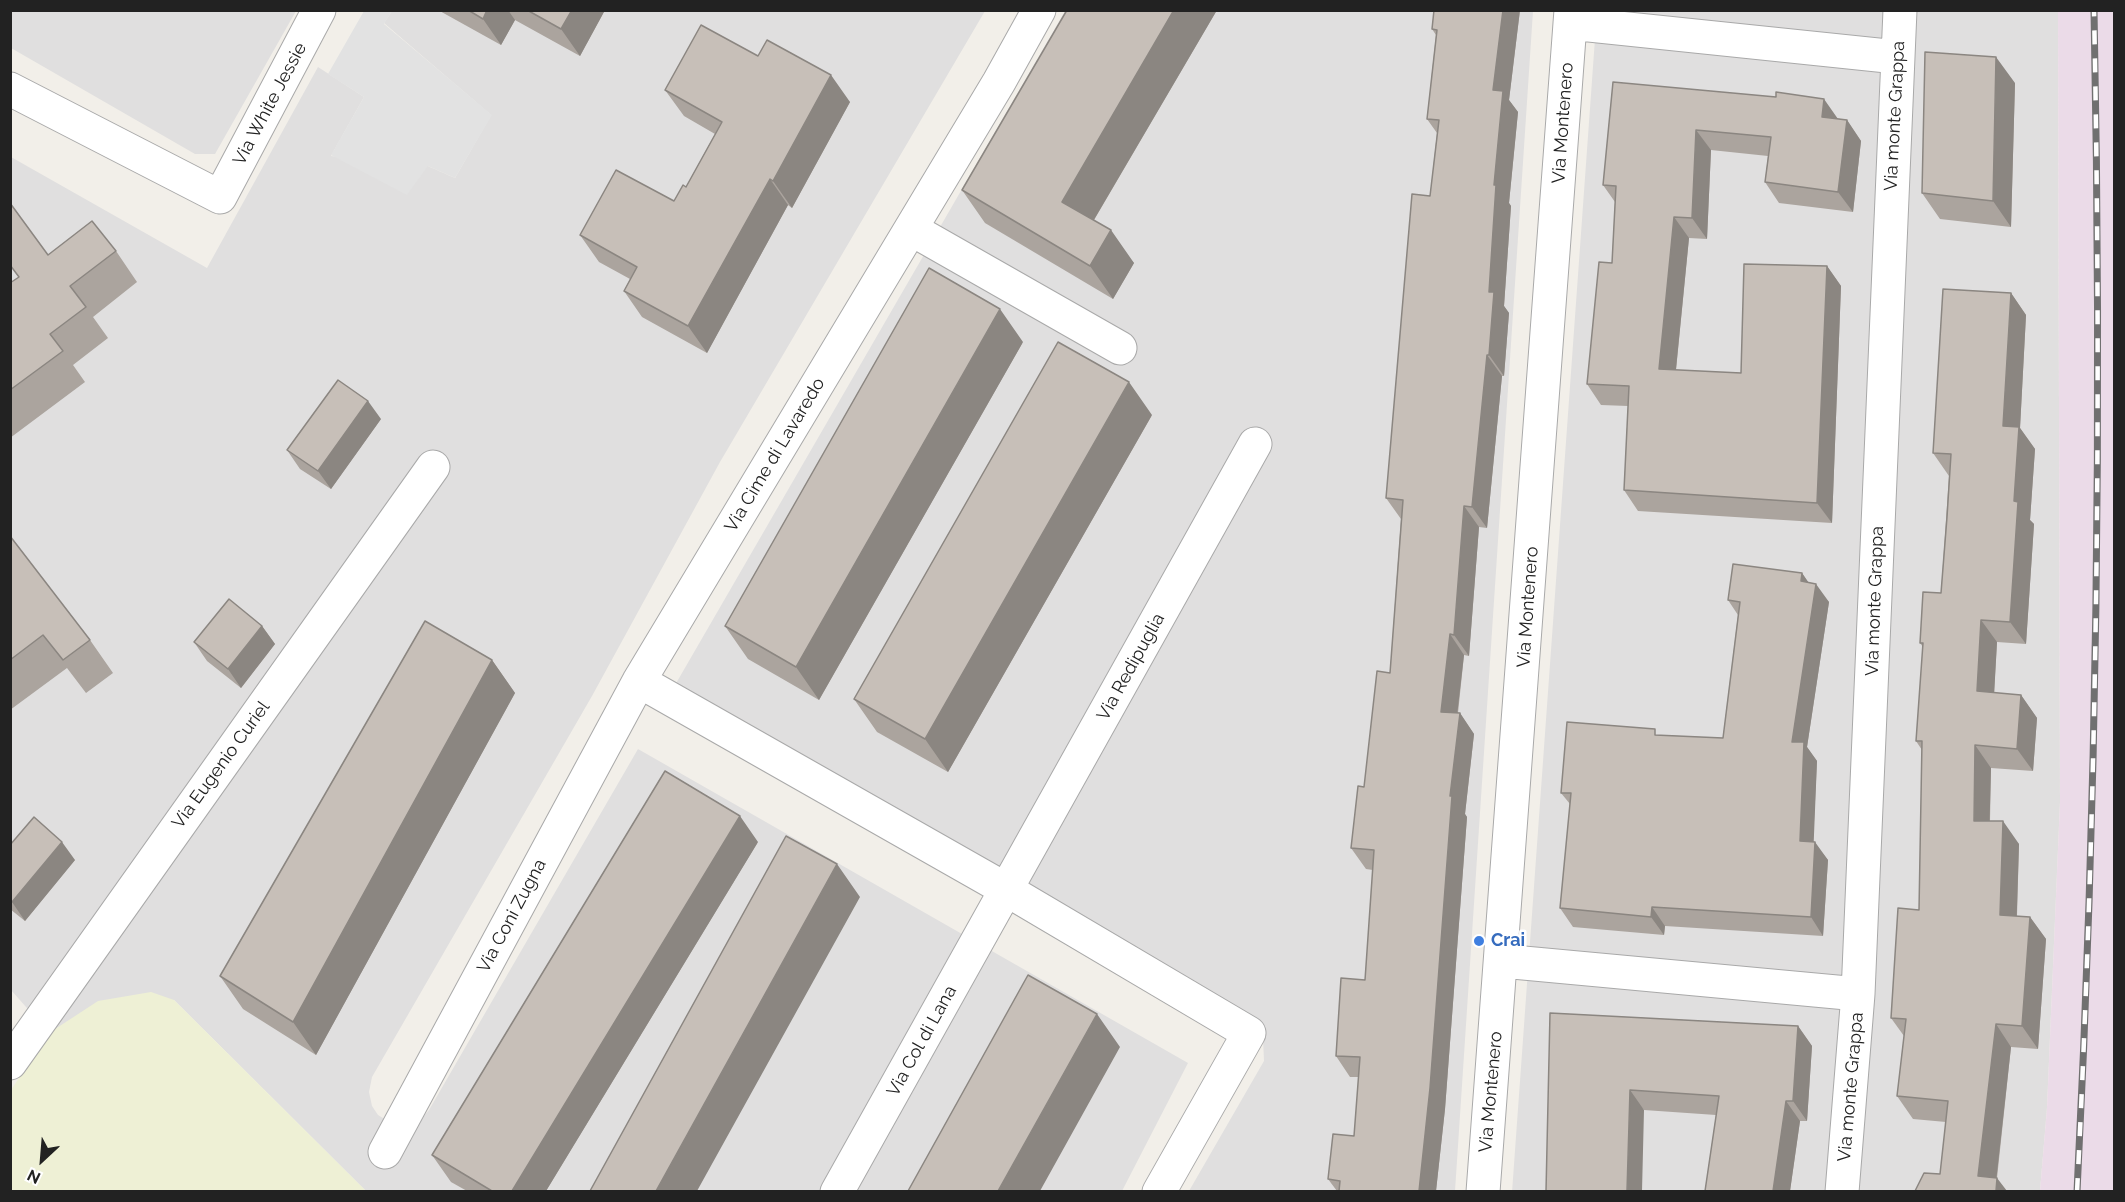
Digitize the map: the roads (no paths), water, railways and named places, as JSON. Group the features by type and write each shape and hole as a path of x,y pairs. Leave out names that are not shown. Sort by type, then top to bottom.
{"street":[{"name":"Via White Jessie","path":"10,89 220,197 319,10"},
{"name":"Via Cime di Lavaredo","path":"639,681 1039,10"},
{"name":"Via monte Grappa","path":"1842,1191 1858,994 1900,10"},
{"name":"Via Montenero","path":"1483,1191 1502,962 1571,17 1897,57"},
{"path":"910,229 1120,348"},
{"name":"Via Redipuglia","path":"1007,890 1256,444"},
{"name":"Via Eugenio Curiel","path":"10,1064 433,467"},
{"path":"639,681 1007,890 1249,1033 1159,1191"},
{"name":"Via Coni Zugna","path":"385,1152 639,681"},
{"name":"Via Col di Lana","path":"837,1191 1007,890"},
{"path":"1502,962 1858,994"}],"railway":[{"path":"2077,1192 2089,896 2096,601 2098,306 2094,10"}],"place":[{"name":"Crai","path":"1479,941"}]}
